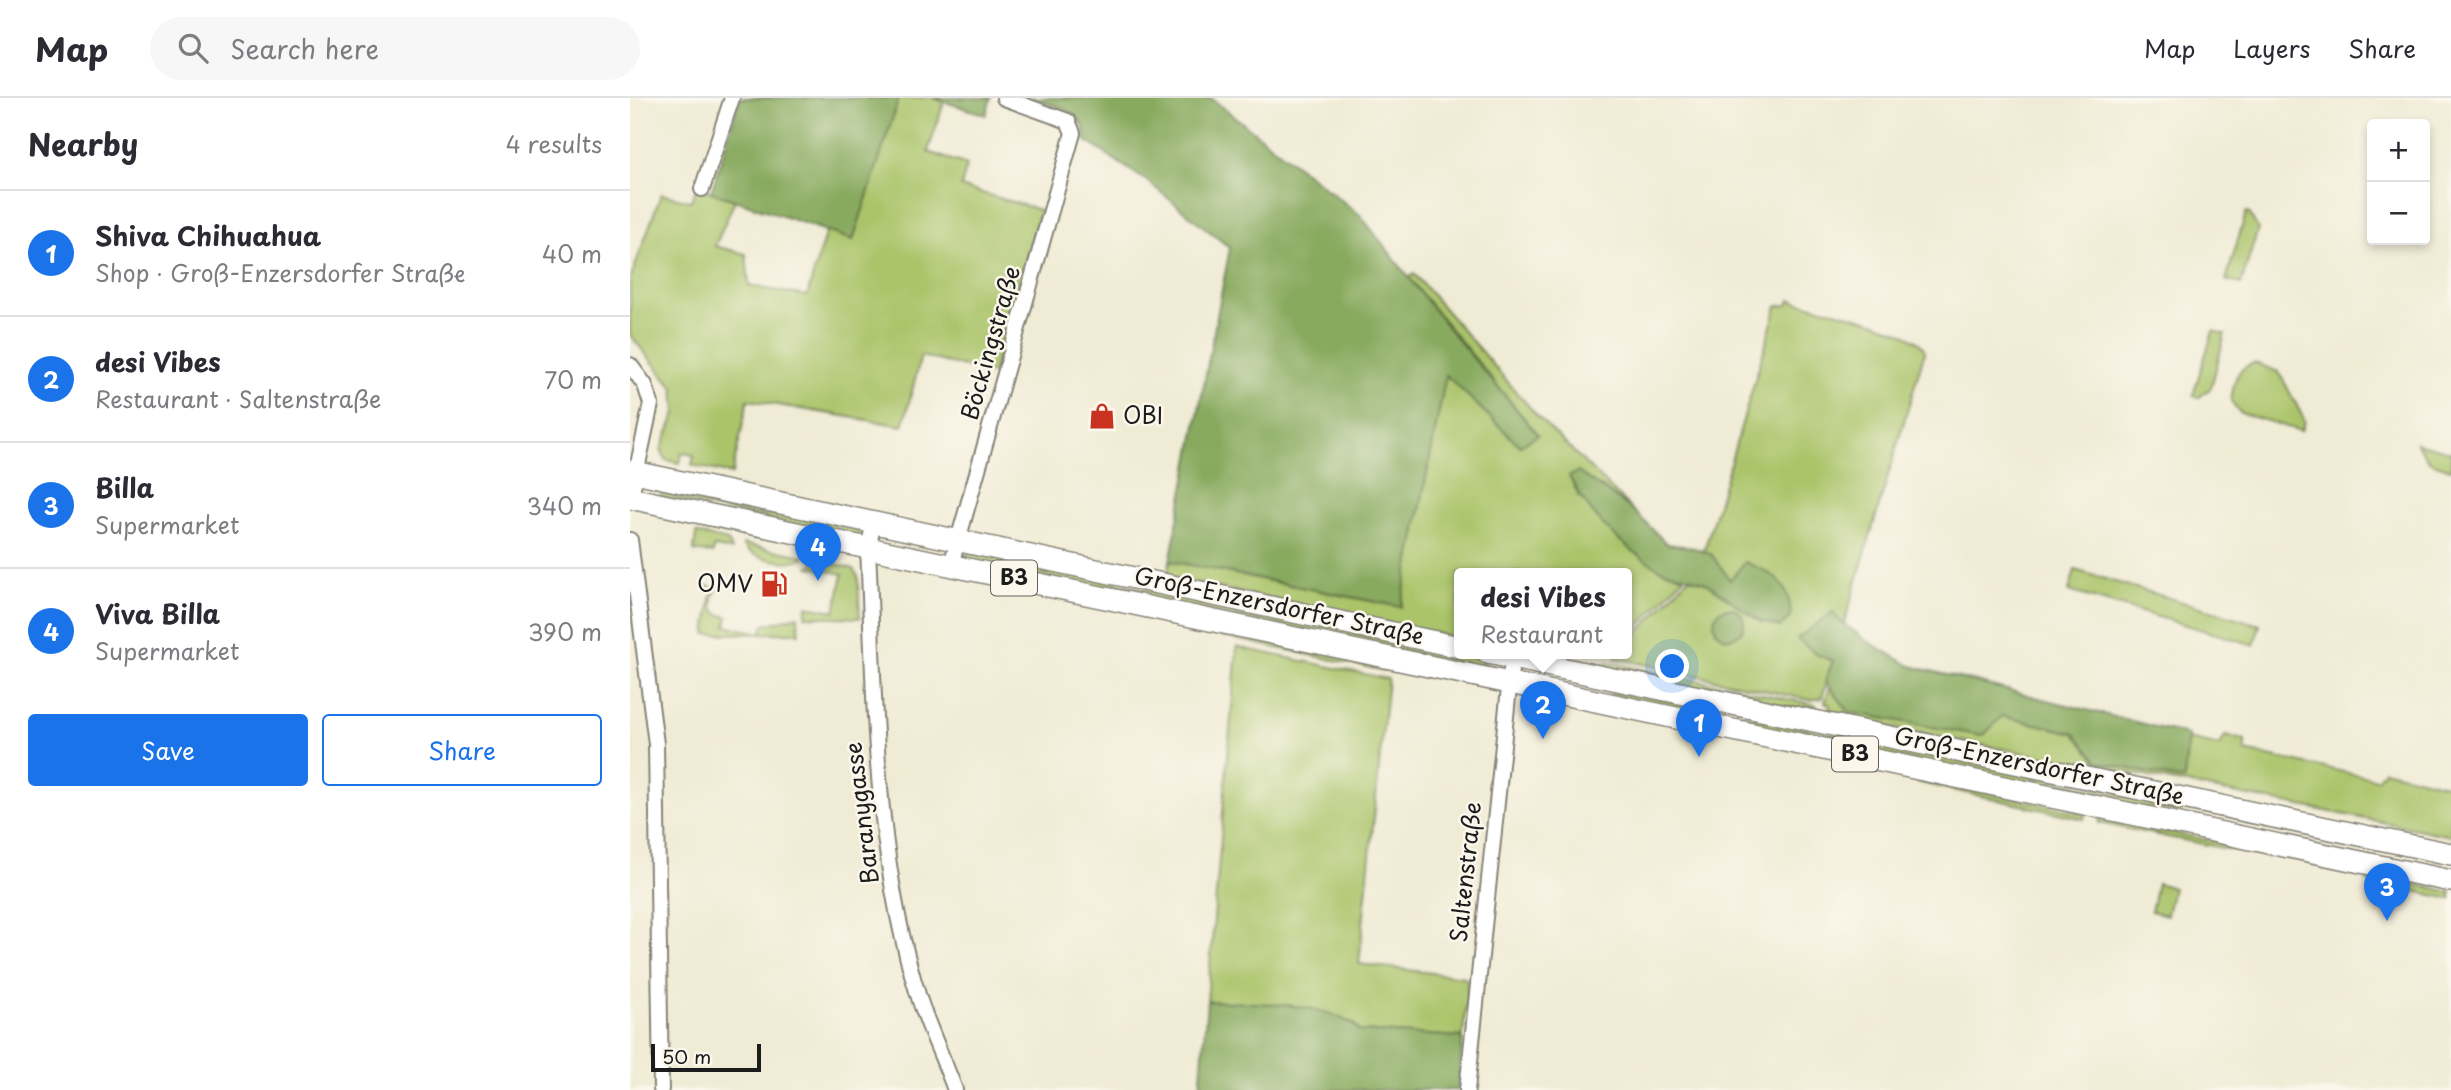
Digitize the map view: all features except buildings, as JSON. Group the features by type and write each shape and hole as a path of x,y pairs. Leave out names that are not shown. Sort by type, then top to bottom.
{"main road":[{"name":"Groß-Enzersdorfer Straße","path":"632,472 1454,646"},
{"name":"Groß-Enzersdorfer Straße","path":"630,499 1510,681 2451,881"},
{"name":"Groß-Enzersdorfer Straße","path":"1512,659 2451,854"}],"street":[{"path":"702,189 732,98"},
{"name":"Böckingstraße","path":"951,565 1073,133 1068,121 1004,98"},
{"path":"630,365 645,385 651,404 632,472 630,499"},
{"name":"Baranygasse","path":"874,523 868,548 874,724 893,885 920,1000 955,1090"},
{"path":"630,540 656,744 661,1090"},
{"name":"Saltenstraße","path":"1467,1090 1512,659"}],"green space":[{"path":"740,98 899,98 853,240 711,192"},
{"path":"899,98 933,98 944,102 928,152 967,165 961,187 1040,210 993,374 921,356 903,426 748,400 732,474 692,465 694,455 682,453 680,463 666,460 661,450 676,413 674,388 630,335 630,280 661,194 691,201 697,187 735,200 715,246 746,254 749,286 807,296 826,231 853,240"},
{"path":"933,98 991,98 986,115"},
{"path":"1030,98 1211,98 1360,215 1454,335 1538,435 1520,446 1446,375 1401,607 1170,561 1230,248 1148,182 1085,140 1084,130 1075,115"},
{"path":"2246,213 2250,214 2258,229 2241,284 2226,280"},
{"path":"1414,274 1539,418 1634,511 1602,487 1570,476 1579,497 1658,568 1684,577 1632,634 1632,568 1454,568 1454,637 1167,577 1170,561 1401,607 1446,375 1520,446 1538,435 1409,278"},
{"path":"1790,300 1886,326 1918,342 1925,351 1844,624 1840,621 1818,655 1833,661 1822,698 1810,700 1620,659 1632,659 1632,640 1688,578 1705,582 1762,623 1711,554 1704,551 1777,306 1788,305"},
{"path":"2213,331 2225,334 2211,388 2198,398 2193,395"},
{"path":"2255,363 2279,372 2305,421 2301,431 2240,413 2231,401 2239,372"},
{"path":"2416,443 2451,452 2451,469 2430,462"},
{"path":"1578,472 1634,511 1667,544 1691,547 1711,554 1730,580 1745,562 1765,571 1783,587 1790,605 1791,617 1780,627 1770,624 1751,615 1702,581 1663,570 1643,559 1595,516 1569,476"},
{"path":"661,493 754,513 795,516 857,529 860,533 857,537 660,497"},
{"path":"696,533 728,541 732,550 714,547 713,553 694,551"},
{"path":"743,544 805,557 790,561 771,560 754,554"},
{"path":"970,552 1454,653 1454,659 1485,660 1483,669 968,561 966,554"},
{"path":"819,559 854,569 858,577 860,618 805,616 807,606 835,611 843,574 809,567"},
{"path":"2075,570 2260,625 2254,645 2069,591"},
{"path":"707,586 718,588 713,596 713,608 718,614 728,617 726,626 761,633 764,625 798,616 799,633 706,634 712,591 707,591"},
{"path":"1729,608 1739,613 1744,623 1739,633 1729,638 1719,633 1714,623 1719,613"},
{"path":"1833,612 1840,621 1867,641 1911,666 2188,735 2184,780 2098,762 2074,733 2002,716 1983,736 1849,712 1825,680 1833,661 1818,655 1797,639"},
{"path":"1220,631 1375,664 1385,671 1220,636"},
{"path":"1237,647 1388,679 1359,964 1464,977 1468,983 1463,1037 1360,1031 1352,1022 1207,1001"},
{"path":"1607,662 1816,705 1815,712 1603,668"},
{"path":"1830,687 1849,712 1982,736 2001,716 2074,733 2098,762 2184,780 2188,739 2220,746 2225,736 2245,740 2245,751 2377,779 2384,770 2451,786 2451,836 1827,715 1830,705 1825,702"},
{"path":"1611,692 1646,695 2180,807 2180,812 2118,804 1610,695"},
{"path":"1918,777 2086,814 2084,819 1917,782"},
{"path":"2100,817 2264,852 2266,857 2099,823"},
{"path":"2372,875 2451,892 2451,899 2367,881"},
{"path":"2157,883 2173,888 2167,915 2151,911"},
{"path":"1207,1001 1309,1008 1346,1021 1360,1031 1463,1037 1458,1090 1200,1090"}],"place":[{"name":"OBI","path":"1102,416"},
{"name":"Viva Billa","path":"818,581"},
{"name":"OMV","path":"774,584"},
{"name":"desi Vibes","path":"1543,739"},
{"name":"Shiva Chihuahua","path":"1699,757"},
{"name":"Billa","path":"2387,921"}]}
